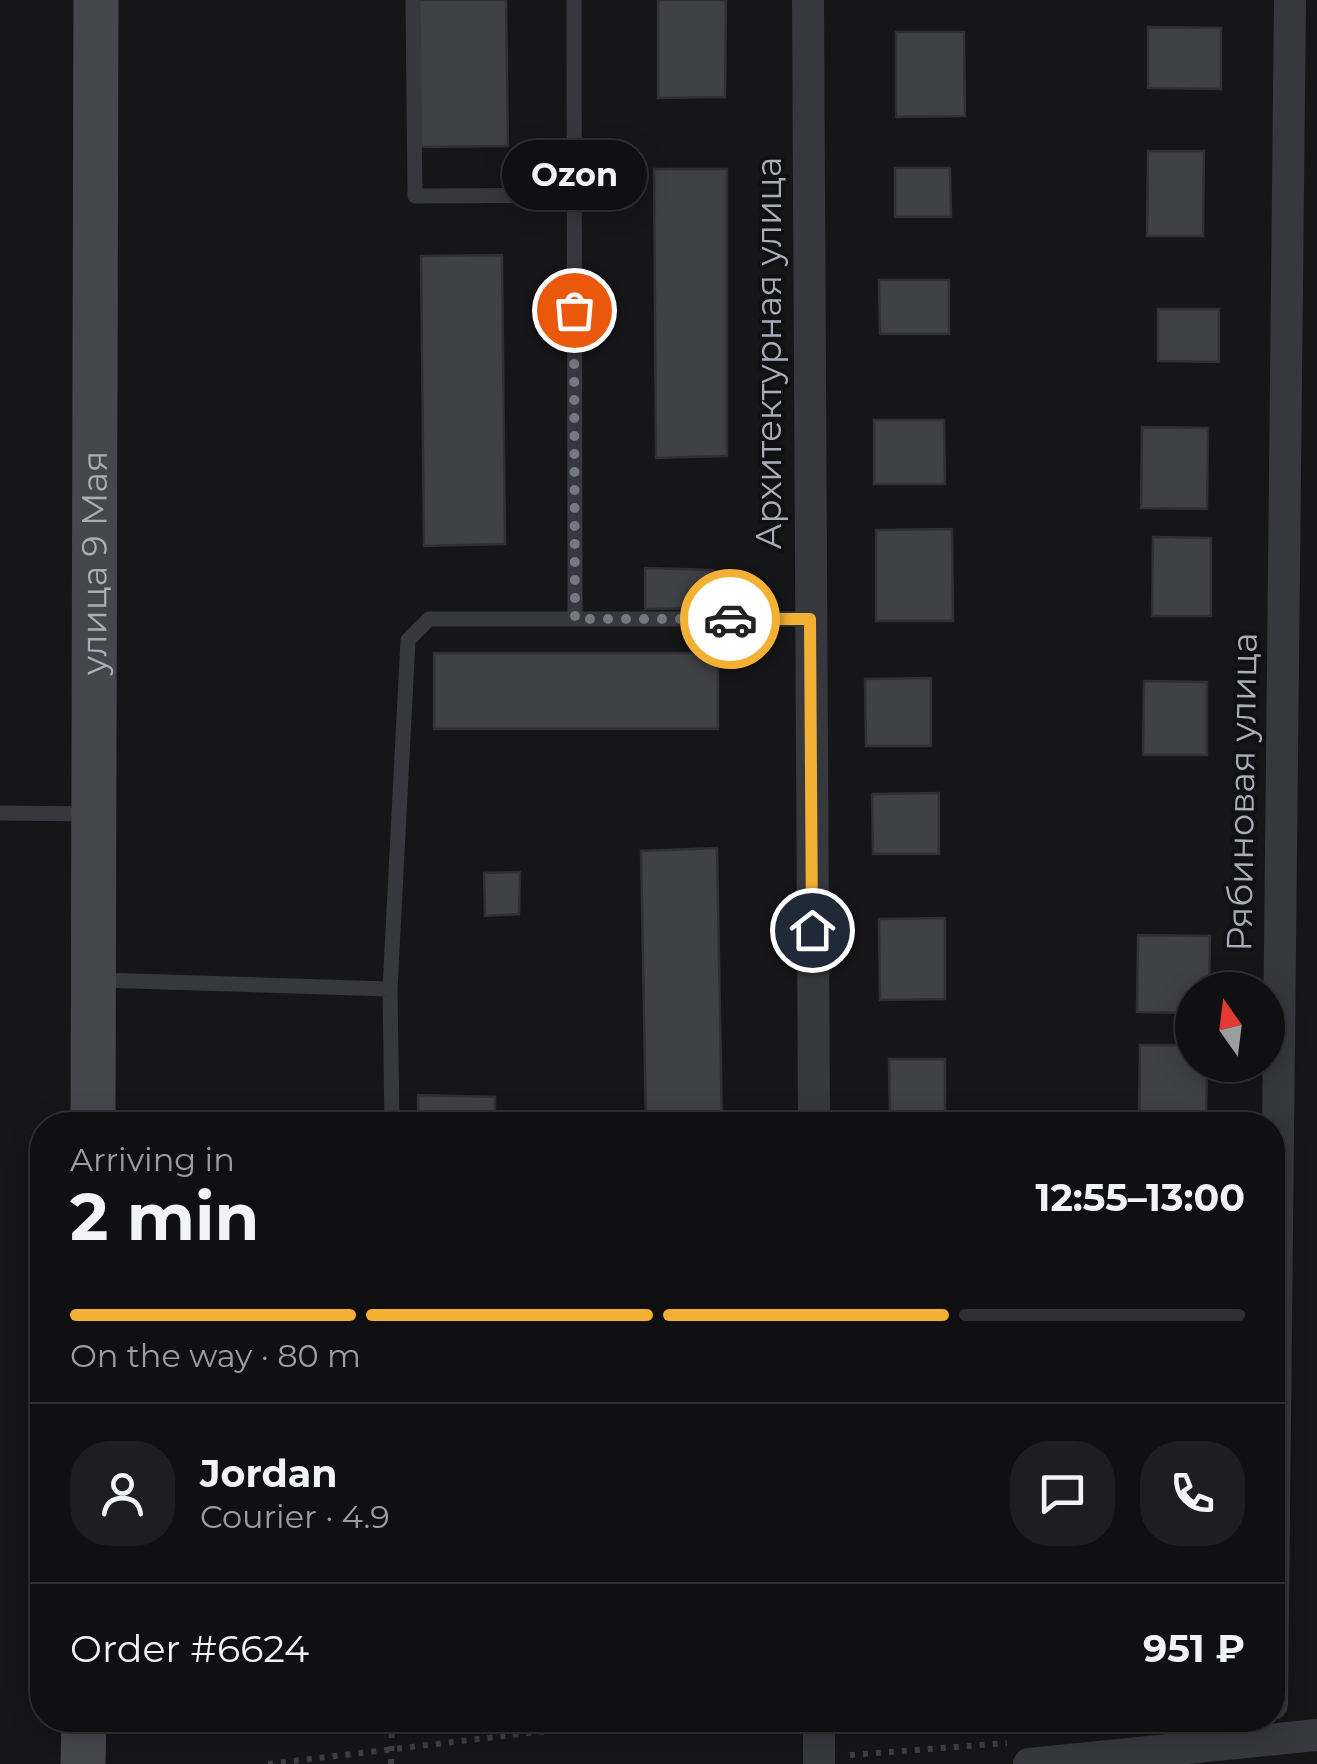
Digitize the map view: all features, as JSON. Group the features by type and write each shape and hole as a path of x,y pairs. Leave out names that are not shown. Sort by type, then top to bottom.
{"main road":[{"name":"улица 9 Мая","path":"92,1112 96,0"},
{"path":"83,1764 84,1732"}],"street":[{"name":"Архитектурная улица","path":"808,0 814,1112"},
{"name":"Рябиновая улица","path":"1278,1112 1290,0"},
{"path":"819,1732 819,1764"},
{"path":"1030,1764 1317,1735"}],"lane":[{"path":"413,0 416,196 574,195"},
{"path":"574,0 575,619"},
{"path":"392,1112 390,989 408,640 429,619 810,619"},
{"path":"0,813 95,814"},
{"path":"95,979 390,989"}],"path":[{"path":"392,1732 392,1764"},
{"path":"268,1764 536,1732"}],"building":[{"path":"417,0 506,0 508,146 419,147"},
{"path":"658,0 726,0 725,97 658,98"},
{"path":"1148,27 1221,28 1221,89 1148,88"},
{"path":"896,32 964,32 965,116 896,117"},
{"path":"1148,151 1204,151 1203,236 1147,236"},
{"path":"895,168 950,168 951,217 895,217"},
{"path":"654,169 727,169 727,456 656,458"},
{"path":"502,255 505,544 424,546 421,256"},
{"path":"879,280 949,280 949,334 880,334"},
{"path":"1158,309 1219,309 1219,362 1158,361"},
{"path":"874,420 944,420 945,484 874,484"},
{"path":"1142,427 1208,428 1207,509 1141,508"},
{"path":"952,529 953,621 876,621 876,530"},
{"path":"1153,537 1211,538 1211,616 1152,616"},
{"path":"645,568 713,570 712,608 645,609"},
{"path":"434,653 718,653 718,729 434,729"},
{"path":"931,678 931,746 866,746 865,679"},
{"path":"1144,681 1207,682 1207,755 1143,755"},
{"path":"939,793 939,854 873,854 872,794"},
{"path":"717,848 722,1112 646,1112 641,851"},
{"path":"520,872 519,914 485,916 484,873"},
{"path":"945,918 945,999 880,1000 879,919"},
{"path":"1138,935 1210,936 1209,972 1175,972 1175,1013 1137,1012"},
{"path":"1140,1045 1175,1045 1175,1082 1207,1082 1206,1112 1139,1112"},
{"path":"889,1059 945,1059 945,1112 890,1112"},
{"path":"418,1095 495,1097 495,1112 418,1112"}],"way so far":[{"path":"574,310 575,619 730,619"}],"place":[{"name":"Ozon","path":"574,310"}],"route":[{"path":"730,619 810,619 812,930"}]}
